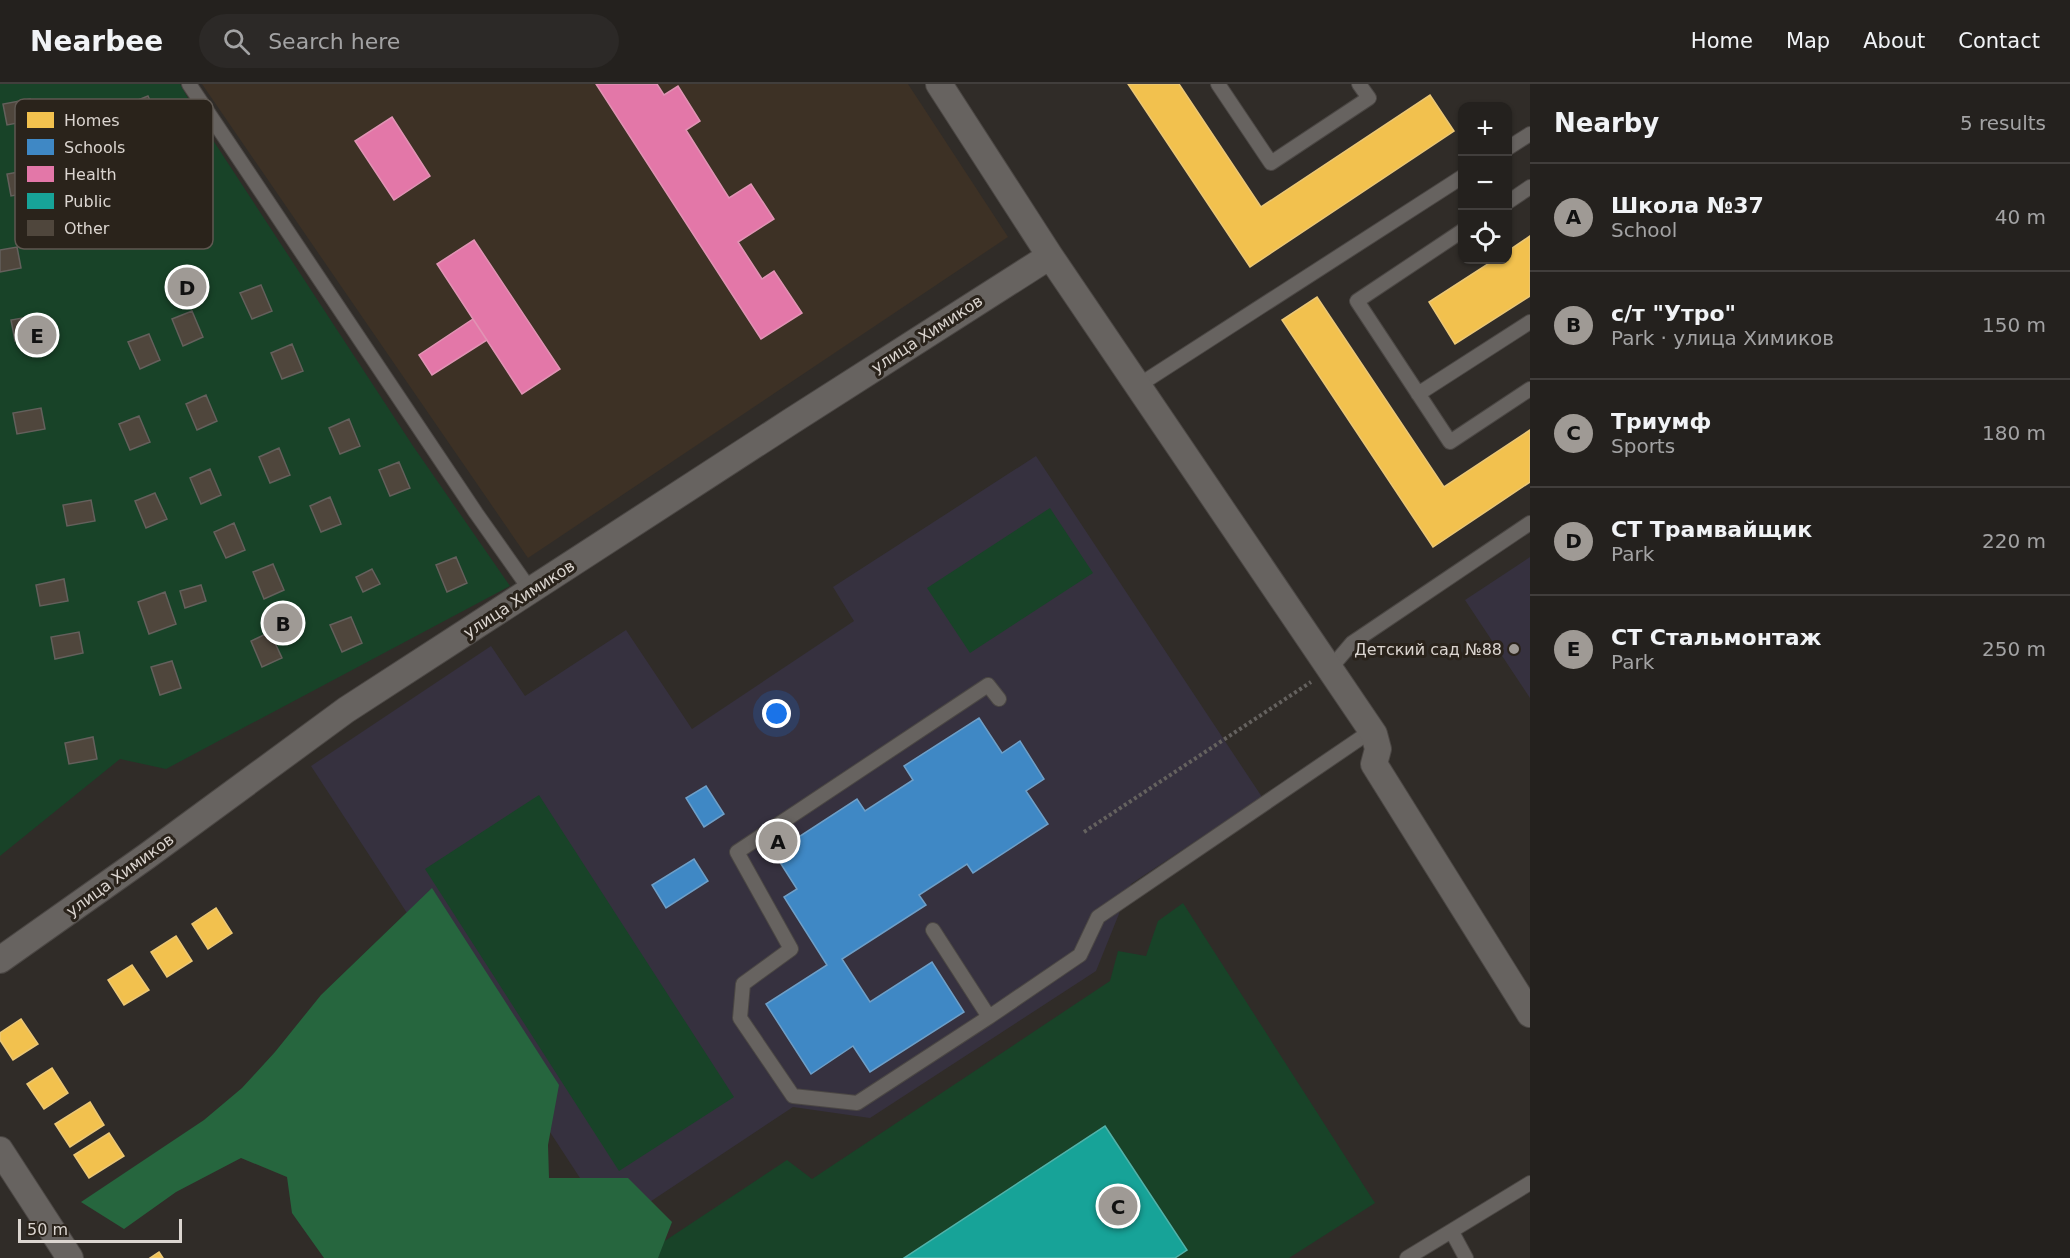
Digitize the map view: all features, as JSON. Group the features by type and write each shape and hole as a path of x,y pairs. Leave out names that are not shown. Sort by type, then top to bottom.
{"street":[{"path":"939,84 1050,256 1371,731 1378,749 1374,764 1530,1014"},
{"name":"улица Химиков","path":"0,960 346,710 1050,256"},
{"path":"0,1150 70,1258"}],"lane":[{"path":"189,84 199,99"},
{"path":"1218,84 1271,163 1369,98 1359,84"},
{"path":"213,120 476,513 531,591"},
{"path":"1512,145 1530,134"},
{"path":"1139,385 1458,180"},
{"path":"1512,199 1530,187"},
{"path":"1458,234 1357,301 1450,442 1530,389"},
{"path":"1418,394 1530,322"},
{"path":"1329,670 1352,643 1530,523"},
{"path":"999,699 988,685 737,852 791,949 743,984 740,1018 794,1096 857,1103 1080,955 1098,917 1371,731"},
{"path":"933,930 989,1017"},
{"path":"1407,1258 1530,1183"},
{"path":"1452,1232 1466,1258"}],"path":[{"path":"1084,832 1329,670"}],"shaded area":[{"path":"202,84 908,84 1008,237 528,558"},
{"path":"1036,456 1262,797 1131,884 1096,971 870,1118 793,1107 612,1227 311,766 491,646 525,696 626,630 692,729 854,621 833,587"},
{"name":"Детский сад №88","path":"1530,557 1530,698 1465,600"}],"green space":[{"path":"0,84 180,84 189,99 15,99 15,249 213,249 213,140 413,446 510,586 166,769 120,759 0,856"},
{"path":"1050,508 1093,573 970,653 927,588"},
{"path":"539,795 734,1097 619,1171 425,869"},
{"path":"432,888 559,1085 548,1145 549,1178 628,1178 672,1222 658,1258 324,1258 292,1213 287,1177 241,1158 176,1192 124,1229 81,1202 204,1120 242,1088 275,1052 321,995"},
{"path":"1183,903 1375,1203 1289,1258 639,1258 787,1160 812,1179 1110,981 1118,951 1146,956 1158,921"}],"building: Homes":[{"path":"1128,84 1179,84 1261,207 1430,95 1454,131 1250,267"},
{"path":"1530,236 1530,296 1455,344 1429,302 1488,264 1512,264 1512,248"},
{"path":"1317,297 1444,487 1530,430 1530,482 1433,547 1282,320"},
{"path":"216,908 232,933 208,949 192,924"},
{"path":"176,936 192,961 167,977 151,952"},
{"path":"132,965 149,990 124,1005 108,980"},
{"path":"21,1019 38,1044 13,1060 0,1040 0,1033"},
{"path":"52,1068 68,1093 44,1109 27,1084"},
{"path":"90,1102 104,1125 70,1147 55,1124"},
{"path":"109,1133 124,1156 89,1178 74,1155"},
{"path":"159,1252 163,1258 150,1258"}],"building: Schools":[{"path":"979,718 1002,753 1020,741 1044,779 1026,791 1048,824 973,873 967,864 919,895 926,905 842,959 870,1002 932,962 964,1012 870,1072 853,1046 811,1074 766,1004 827,965 784,897 797,889 774,853 857,799 865,811 913,780 904,766"},
{"path":"706,786 724,814 704,827 686,798"},
{"path":"694,859 708,881 666,908 652,885"}],"building: Health":[{"path":"596,84 657,84 664,95 678,86 700,121 686,130 729,198 751,184 774,219 738,242 762,279 774,271 802,313 761,339"},
{"path":"392,117 430,176 394,200 355,141"},
{"path":"474,240 560,369 522,394 437,264"},
{"path":"473,319 487,340 432,375 419,355"}],"building: Public":[{"path":"1105,1126 1187,1250 1175,1258 904,1258"}],"building: Other":[{"path":"15,102 15,124 7,125 3,104"},
{"path":"15,173 15,195 11,196 7,174"},
{"path":"17,249 21,268 0,272 0,250"},
{"path":"261,285 272,311 252,319 240,293"},
{"path":"192,311 203,337 183,346 172,319"},
{"path":"39,315 43,336 15,341 11,320"},
{"path":"149,334 160,360 140,369 128,342"},
{"path":"292,344 303,371 282,379 271,353"},
{"path":"206,395 217,421 197,430 186,404"},
{"path":"41,408 45,429 17,434 13,413"},
{"path":"139,416 150,442 130,450 119,424"},
{"path":"349,419 360,446 340,454 329,428"},
{"path":"279,448 290,475 270,483 259,457"},
{"path":"399,462 410,488 390,496 379,470"},
{"path":"210,469 221,495 201,504 190,478"},
{"path":"155,493 167,519 146,528 135,501"},
{"path":"330,497 341,524 321,532 310,506"},
{"path":"91,500 95,521 67,526 63,505"},
{"path":"234,523 245,550 226,558 214,532"},
{"path":"456,557 467,583 447,592 436,565"},
{"path":"273,564 284,590 264,599 253,572"},
{"path":"372,569 380,584 363,592 356,577"},
{"path":"64,579 68,601 40,606 36,585"},
{"path":"201,585 206,601 185,608 180,591"},
{"path":"165,592 176,624 149,634 138,602"},
{"path":"351,617 362,643 342,652 330,625"},
{"path":"79,632 83,653 55,659 51,637"},
{"path":"270,632 282,658 262,667 251,641"},
{"path":"172,661 181,688 160,695 151,667"},
{"path":"93,737 97,759 69,764 65,743"}],"place":[{"name":"СТ Трамвайщик","path":"187,287"},
{"name":"СТ Стальмонтаж","path":"37,335"},
{"name":"с/т \"Утро\"","path":"283,623"},
{"name":"Детский сад №88","path":"1514,649"},
{"name":"Школа №37","path":"778,841"},
{"name":"Триумф","path":"1118,1206"}]}
